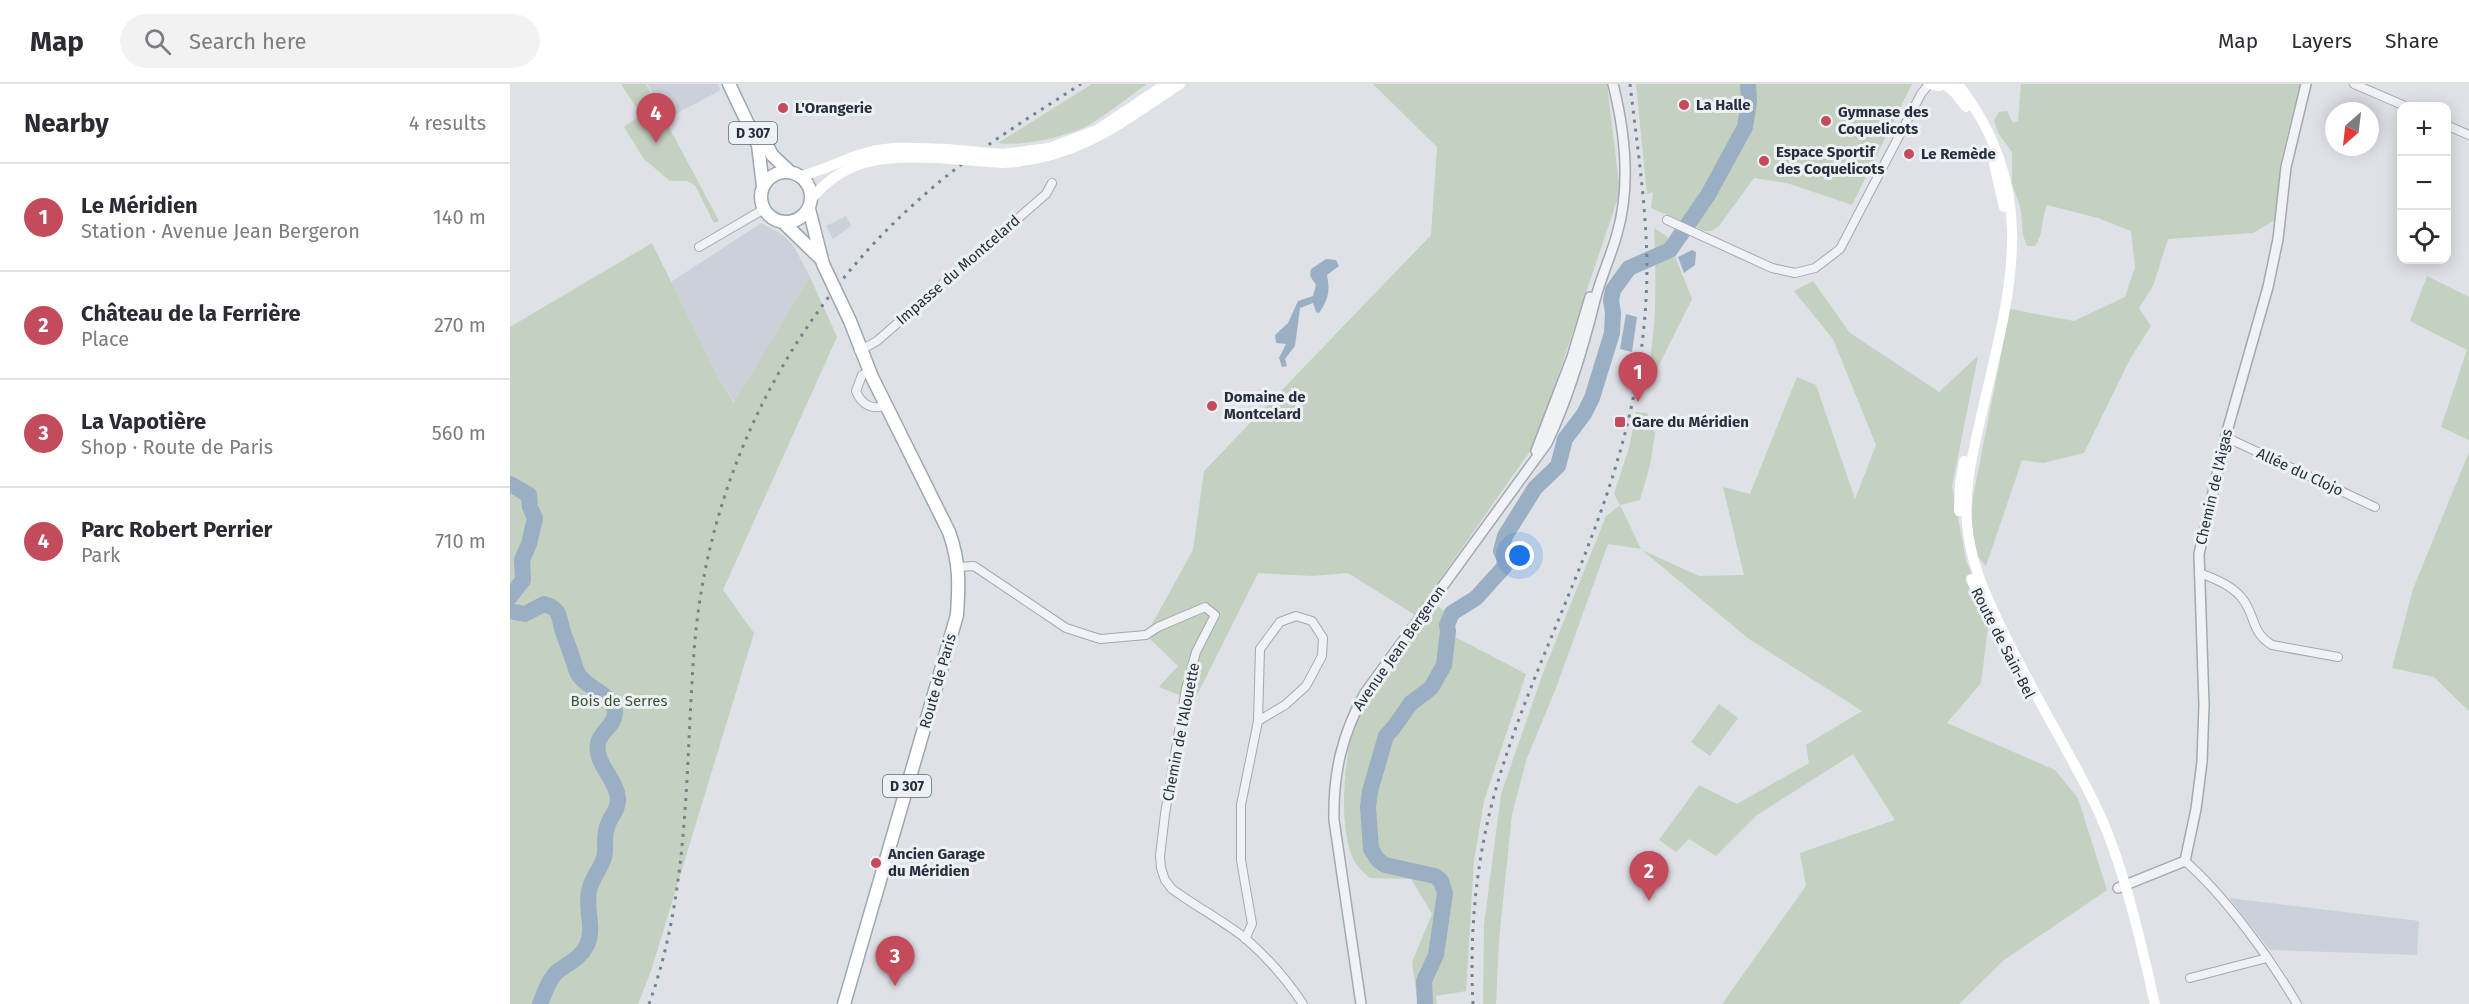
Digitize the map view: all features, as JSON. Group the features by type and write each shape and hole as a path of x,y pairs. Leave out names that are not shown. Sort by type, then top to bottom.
{"main road":[{"name":"D 307","path":"729,84 758,145 764,186"},
{"name":"D 307","path":"735,84 772,155 795,174"},
{"path":"1166,84 1097,130 1049,148 1002,158 884,158 865,162 847,168 824,183 799,220 784,223 776,221 764,210 761,194 764,186 775,175 819,172 862,154 886,148 946,149 1002,158 1024,161 1052,156 1101,137 1180,84"},
{"path":"1930,84 1935,86 1945,84"},
{"name":"Route de Sain-Bel","path":"1945,84 1966,107 1982,135 1992,160 2005,210 2007,240 2003,289 1959,485 1960,521 1966,560 1981,602 2089,807 2121,886"},
{"name":"Route de Sain-Bel","path":"1958,84 1992,141 2006,180 2012,211 2013,244 2009,294 1970,466 1966,501 1969,548 1980,581 2025,678 2096,804 2146,962 2155,1004"},
{"path":"795,174 810,190 810,203"},
{"name":"Route de Paris","path":"810,203 822,262 850,321 868,370 949,532 959,567 957,615 844,1004"},
{"name":"Route de Paris","path":"784,223 822,262"}],"street":[{"name":"Avenue Jean Bergeron","path":"1361,1004 1334,820 1333,795 1336,767 1344,738 1365,693 1534,459 1572,357 1614,228 1619,220 1624,195 1625,162 1613,84"},
{"path":"1667,220 1772,268 1795,273 1815,268 1826,262 1840,249 1922,94 1930,84"},
{"name":"Chemin de l'Aigas","path":"2185,861 2196,809 2202,762 2204,705 2199,554 2203,528 2226,435 2268,287 2278,239 2286,167 2306,84"},
{"path":"2354,84 2397,103"},
{"path":"2451,127 2469,135"},
{"name":"Impasse du Montcelard","path":"861,347 877,340 1037,202 1052,183"},
{"path":"699,247 764,210"},
{"path":"868,370 862,375 856,391 859,399 866,406 886,405"},
{"name":"Allée du Clojo","path":"2226,435 2234,441 2375,507"},
{"name":"Chemin de l'Alouette","path":"959,567 974,566 1066,628 1100,639 1146,635 1158,627 1205,607 1215,615 1196,652 1186,688 1165,814 1160,856 1161,868 1165,880 1172,889 1245,939 1290,985 1302,1004"},
{"path":"2199,573 2229,587 2242,597 2253,625 2272,645 2338,657"},
{"path":"1245,939 1252,924 1241,860 1241,805 1258,721 1260,649 1280,622 1296,616 1312,621 1323,638 1322,656 1306,686 1284,705 1258,721"},
{"path":"2121,886 2185,861 2205,878 2267,958 2297,1004"},
{"path":"2190,978 2267,958"}],"shaded area":[{"path":"647,84 718,84 721,90 668,118"},
{"path":"846,216 851,226 833,239 826,226"},
{"path":"761,223 783,235 793,245 810,277 735,403 719,379 671,282"},
{"path":"2229,898 2419,921 2417,955 2270,950"}],"green space":[{"path":"621,84 646,84 719,221 714,223 695,185 687,181 670,181 644,159 624,127 641,115"},
{"path":"1092,84 1147,84 1080,129 1032,142 998,143"},
{"path":"1373,84 1607,84 1620,192 1535,444 1415,615 1348,573 1313,576 1258,573 1194,701 1159,687 1178,666 1146,635 1193,550 1204,471 1431,235 1437,147"},
{"name":"Espace Sportif des Coquelicots","path":"1636,84 1912,84 1852,205 1787,183 1754,178 1719,226 1712,231 1705,231 1651,208 1653,192 1647,194"},
{"path":"2021,84 2300,84 2281,160 2275,220 2253,233 2168,239 2153,286 2139,308 2151,326 2130,359 2084,453 2043,463 2022,460 1986,566 1969,547 1973,497 2010,309 2074,321 2125,297 2135,267 2131,231 2098,218 2047,205 2038,241 2035,246 2027,246 2023,235 2021,210 2012,183 2012,152 1998,133 1994,120 1999,112 2007,111 2013,123 2018,121"},
{"path":"1654,228 1667,236 1692,299 1656,371 1649,366 1655,297"},
{"name":"Bois de Serres","path":"652,243 719,379 734,403 810,277 837,337 723,590 754,633 651,971 638,1004 510,1004 510,327"},
{"path":"2427,276 2469,297 2469,440 2441,427 2467,350 2410,321"},
{"path":"1813,281 1850,333 1939,392 1978,356 1952,486 1966,560 1989,619 1981,683 1947,723 2055,770 2078,798 2107,890 2004,960 1959,1004 1722,1004 1806,886 1800,853 1895,820 1853,754 1757,815 1716,856 1689,839 1676,852 1659,840 1699,785 1737,804 1809,763 1806,745 1862,711 1749,639 1642,550 1699,576 1744,575 1723,487 1750,494 1797,377 1816,385 1855,499 1876,445 1833,339 1794,291"},
{"path":"1636,412 1647,413 1655,434 1650,465 1640,500 1620,505 1614,494 1629,448"},
{"path":"2469,452 2469,711 2434,677 2392,668 2413,589"},
{"path":"1620,505 1641,549 1608,544 1556,688 1527,758 1512,814 1499,940 1496,1004 1483,1004 1484,925 1501,794 1543,673 1606,516"},
{"path":"1430,601 1446,612 1442,630 1526,674 1484,801 1474,861 1466,991 1436,996 1437,1004 1418,1004 1412,962 1432,914 1411,879 1370,878 1358,867 1345,829 1344,804 1348,752 1359,707 1373,679"},
{"path":"1719,704 1738,718 1710,756 1691,742"}],"water":[{"path":"1692,250 1696,252 1695,265 1684,273 1678,257"},
{"path":"1326,259 1336,260 1339,266 1327,275 1327,299 1319,313 1316,312 1313,303 1300,308 1295,346 1285,359 1287,366 1282,367 1279,358 1286,344 1276,343 1275,335 1288,323 1298,301 1313,296 1316,285 1310,276 1311,269"},
{"path":"1626,314 1637,317 1632,352 1620,349"}],"waterway":[{"path":"1425,1004 1424,981 1436,955 1445,893 1441,881 1435,876 1385,865 1378,860 1371,849 1368,807 1370,791 1386,736 1411,703 1431,688 1444,665 1447,625 1452,613 1476,598 1504,567 1505,560 1501,551 1505,536 1535,488 1558,466 1565,439 1584,414 1592,398 1612,333 1613,290 1629,268 1670,250 1708,195 1745,127 1749,102 1748,84"},
{"path":"510,484 529,495 530,507 535,518 529,544 522,560 523,580 510,597"},
{"path":"510,611 525,614 544,604 554,609 559,616 579,675 609,700 615,712 613,720 598,743 599,757 616,791 618,802 608,823 604,858 589,891 589,938 581,954 554,975 540,1004"}],"railway":[{"path":"649,1004 672,918 679,874 687,786 694,652 702,587 717,523 737,461 763,402 796,345 833,291 876,242 923,196 960,165 1081,84"},
{"path":"1473,1004 1472,947 1476,890 1491,806 1528,695 1594,531 1621,448 1637,380 1643,334 1647,264 1643,196 1630,84"}],"place":[{"name":"La Halle","path":"1684,105"},
{"name":"L'Orangerie","path":"783,108"},
{"name":"Gymnase des Coquelicots","path":"1826,121"},
{"name":"Parc Robert Perrier","path":"656,143"},
{"name":"Le Remède","path":"1909,154"},
{"name":"Espace Sportif des Coquelicots","path":"1764,161"},
{"name":"Le Méridien","path":"1638,402"},
{"name":"Domaine de Montcelard","path":"1212,406"},
{"name":"Gare du Méridien","path":"1620,422"},
{"name":"Ancien Garage du Méridien","path":"876,863"},
{"name":"Château de la Ferrière","path":"1649,901"},
{"name":"La Vapotière","path":"895,986"}]}
